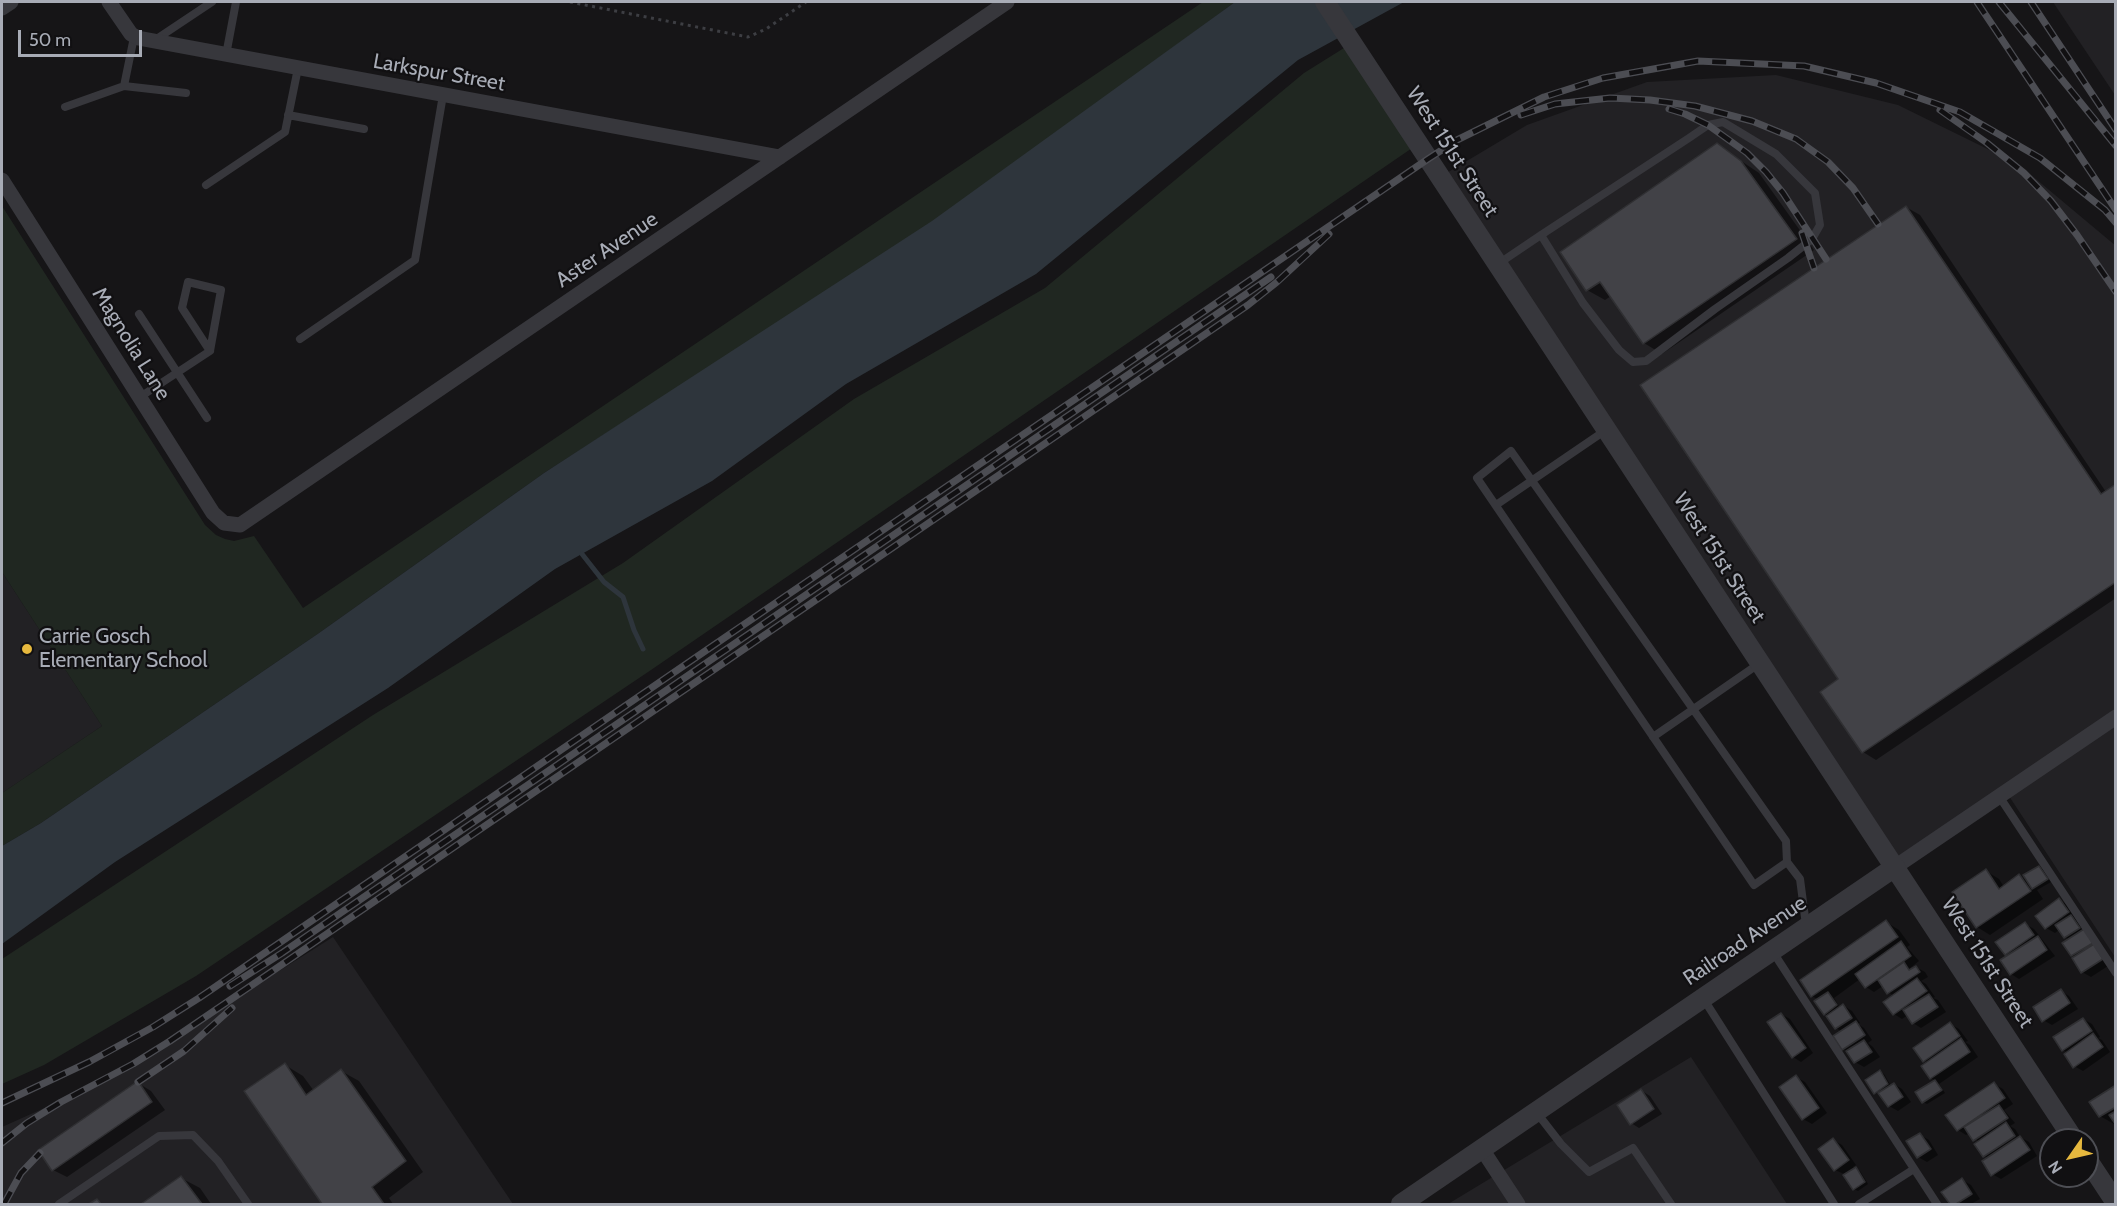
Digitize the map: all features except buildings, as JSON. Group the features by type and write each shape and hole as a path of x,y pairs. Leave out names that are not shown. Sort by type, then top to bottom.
{"street":[{"path":"2,8 11,2"},
{"path":"109,2 134,37"},
{"name":"Aster Avenue","path":"229,525 246,523 1007,2"},
{"name":"West 151st Street","path":"1325,2 2066,1128"},
{"name":"Larkspur Street","path":"134,37 780,157"},
{"name":"Magnolia Lane","path":"2,180 213,513 229,525"},
{"name":"Railroad Avenue","path":"1401,1204 2115,717"},
{"path":"1482,1149 1518,1204"},
{"path":"2099,1177 2114,1199"}],"lane":[{"path":"154,41 212,2"},
{"path":"226,55 236,2"},
{"path":"124,86 134,37"},
{"path":"206,185 285,132 298,68"},
{"path":"65,107 124,86 186,93"},
{"path":"300,339 415,260 443,94"},
{"path":"288,115 364,129"},
{"path":"1497,265 1541,235 1708,125 1723,122 1776,154 1815,193 1820,225 1812,239 1788,258 1715,309 1647,361 1633,362 1619,350 1583,303 1541,235"},
{"path":"140,397 210,351 221,290 188,282 182,308 210,351"},
{"path":"139,314 207,418"},
{"path":"1496,505 1606,430"},
{"path":"1787,862 1754,885 1477,478 1511,452 1786,841 1787,862 1800,879 1806,928"},
{"path":"1653,737 1760,663"},
{"path":"1999,796 2115,973"},
{"path":"1772,951 1937,1204"},
{"path":"1703,998 1834,1204"},
{"path":"1536,1112 1561,1144 1589,1172 1633,1148 1671,1204"},
{"path":"59,1204 159,1136 193,1135 218,1161 248,1204"},
{"path":"1859,1204 1914,1169"}],"path":[{"path":"570,2 748,37 766,29 806,2"}],"shaded area":[{"path":"1203,2 1235,2 930,226 544,473 319,633 41,823 2,846 2,793 102,726 2,572 2,206 205,525 216,535 225,539 234,541 254,536 303,608"},
{"path":"1235,2 1404,2 1298,60 1036,274 846,384 712,481 555,569 388,688 115,862 2,944 2,846 41,823 319,633 544,473 932,221"},
{"path":"2053,2 2115,2 2115,95"},
{"path":"1352,43 1418,144 651,670 196,976 44,1065 2,1084 2,959 373,715 623,563 854,399 1045,288 1304,73"},
{"path":"1776,75 1898,105 2018,164 2116,246 2115,957 2005,790 1891,861 1440,177 1527,125 1647,82"},
{"name":"Carrie Gosch Elementary School","path":"2,572 102,726 2,793"},
{"path":"333,937 513,1204 2,1204 2,1127 80,1092 163,1044"},
{"path":"1691,1057 1787,1204 1448,1204"}],"waterway":[{"path":"582,554 604,582 623,597 643,649"}],"railway":[{"path":"1977,2 2116,210"},
{"path":"1999,2 2116,146"},
{"path":"2031,2 2116,130"},
{"path":"2,1103 89,1062 153,1027 199,998 1428,159 1457,140 1544,97 1603,78 1698,61 1804,66 1876,83 1960,112 2040,158 2105,210 2116,223"},
{"path":"1521,115 1555,104 1610,98 1695,106 1752,121 1796,139 1828,162 1853,188 1878,224"},
{"path":"1669,109 1708,125 1747,153 1783,193 1826,259"},
{"path":"1940,110 1987,143 2024,173 2051,201 2116,292"},
{"path":"1802,233 1814,268"},
{"path":"2,1143 27,1123 61,1102 133,1064 170,1041 1248,305 1277,282 1329,234"},
{"path":"230,986 282,953 1271,277"},
{"path":"138,1082 184,1051 232,1008"},
{"path":"4,1204 21,1173 40,1153"}],"place":[{"name":"Carrie Gosch Elementary School","path":"27,649"}]}
